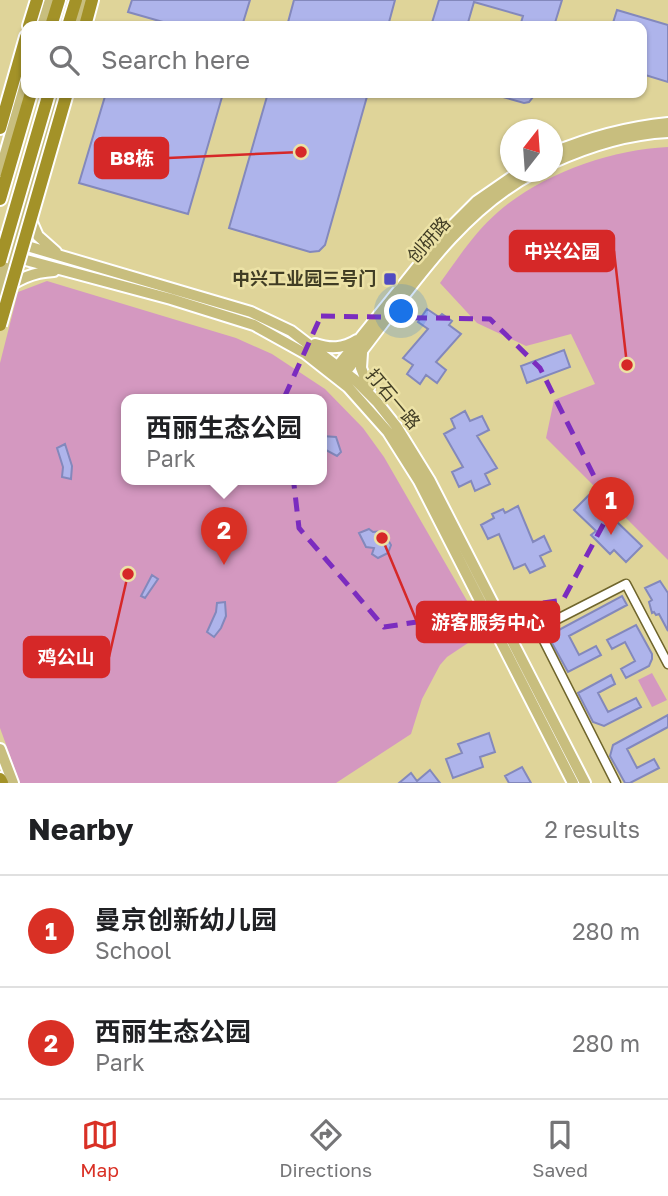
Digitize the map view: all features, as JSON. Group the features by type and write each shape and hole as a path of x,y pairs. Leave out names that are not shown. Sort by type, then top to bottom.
{"highway":[{"path":"31,21 37,0"},
{"path":"53,21 59,0"},
{"path":"70,21 76,0"},
{"path":"86,21 92,0"},
{"path":"0,128 21,54"},
{"path":"0,199 30,98"},
{"path":"3,257 48,98"},
{"path":"0,325 66,98"}],"main road":[{"path":"44,21 50,0"},
{"path":"77,21 83,0"},
{"path":"0,170 21,98"},
{"path":"0,284 3,257 12,242 54,98"},
{"path":"563,149 595,137 646,125 668,123"},
{"path":"563,159 620,139 668,132"},
{"name":"创研路","path":"339,373 362,337 443,235 477,201 505,182"},
{"name":"创研路","path":"339,373 362,351 449,240 486,205 520,182"},
{"path":"27,189 32,225 38,236 47,246 71,259"},
{"name":"打石一路","path":"0,239 251,312 284,327 306,341 339,373 383,426 419,481 573,783"},
{"name":"打石一路","path":"3,257 171,299 254,325 339,373 377,402 406,441 430,481 585,783"},
{"path":"0,294 15,281 35,273 66,272"},
{"path":"306,341 325,347 341,347 362,337"},
{"path":"362,351 362,375 377,402"},
{"path":"0,749 13,783"}],"street":[{"path":"509,633 538,629 626,584 668,664"},
{"path":"538,629 616,783"}],"highlighted area":[{"path":"321,316 490,319 540,368 611,510 563,600 384,627 299,528 284,398"}],"shaded area":[{"path":"668,147 668,560 546,438 554,400 595,384 571,334 526,346 477,323 440,283 490,220 516,198 543,182 563,182 563,172 578,166 646,149"},
{"path":"47,281 236,338 272,354 325,389 363,428 384,457 481,625 474,639 447,657 440,665 422,699 411,734 336,783 20,783 0,728 0,363 18,292"},
{"path":"652,673 667,700 652,707 638,680"}],"building":[{"path":"132,0 250,0 244,21 160,21 128,12"},
{"path":"294,0 395,0 389,21 288,21"},
{"path":"439,0 562,0 556,21 522,21 523,16 474,2 468,21 433,21"},
{"path":"617,10 668,25 668,82 647,76 647,21 614,21"},
{"path":"104,98 222,98 188,214 79,183"},
{"path":"267,98 367,98 325,245 319,251 310,252 229,228"},
{"path":"506,98 532,98 524,103"},
{"path":"427,309 452,321 449,325 461,334 436,362 446,370 437,383 426,375 420,384 407,374 413,365 403,358 428,329 418,322"},
{"path":"564,350 570,367 527,383 521,366"},
{"path":"465,411 470,421 482,416 489,430 477,436 497,468 485,474 490,484 475,491 471,481 459,487 452,472 463,467 444,434 455,428 451,419"},
{"path":"327,436 336,437 341,452 337,456 327,451"},
{"path":"65,444 72,466 71,479 62,477 63,467 57,448"},
{"path":"589,495 642,546 626,562 614,550 610,554 591,535 596,531 574,510"},
{"path":"518,506 533,542 544,536 551,551 540,556 545,566 530,573 525,564 514,569 499,534 488,539 481,525 494,518 492,514 503,509 505,513"},
{"path":"369,529 373,532 383,531 391,545 388,553 378,558 372,554 374,548 366,547 359,533"},
{"path":"152,575 158,579 145,598 141,596"},
{"path":"660,581 668,593 668,631 659,614 652,613 649,602 652,600 645,588"},
{"path":"622,596 627,605 569,636 579,655 596,646 601,655 568,672 552,643 555,632"},
{"path":"225,602 226,616 214,637 207,632 217,603"},
{"path":"636,625 652,654 652,659 649,666 626,678 621,669 635,661 625,642 612,649 607,640"},
{"path":"611,675 615,684 598,693 608,712 636,698 641,707 604,726 593,722 578,693"},
{"path":"668,715 668,727 627,749 637,768 654,759 659,768 625,783 610,756 613,745"},
{"path":"489,733 495,752 480,757 483,767 453,778 446,759 462,753 458,744"},
{"path":"522,767 531,783 509,783 505,776"},
{"path":"430,770 440,783 399,783 411,773 417,781"}],"place":[{"name":"B8栋","path":"301,152"},
{"name":"中兴工业园三号门","path":"390,279"},
{"name":"中兴公园","path":"627,365"},
{"name":"曼京创新幼儿园","path":"611,535"},
{"name":"游客服务中心","path":"382,538"},
{"name":"西丽生态公园","path":"224,565"},
{"name":"鸡公山","path":"128,574"}]}
